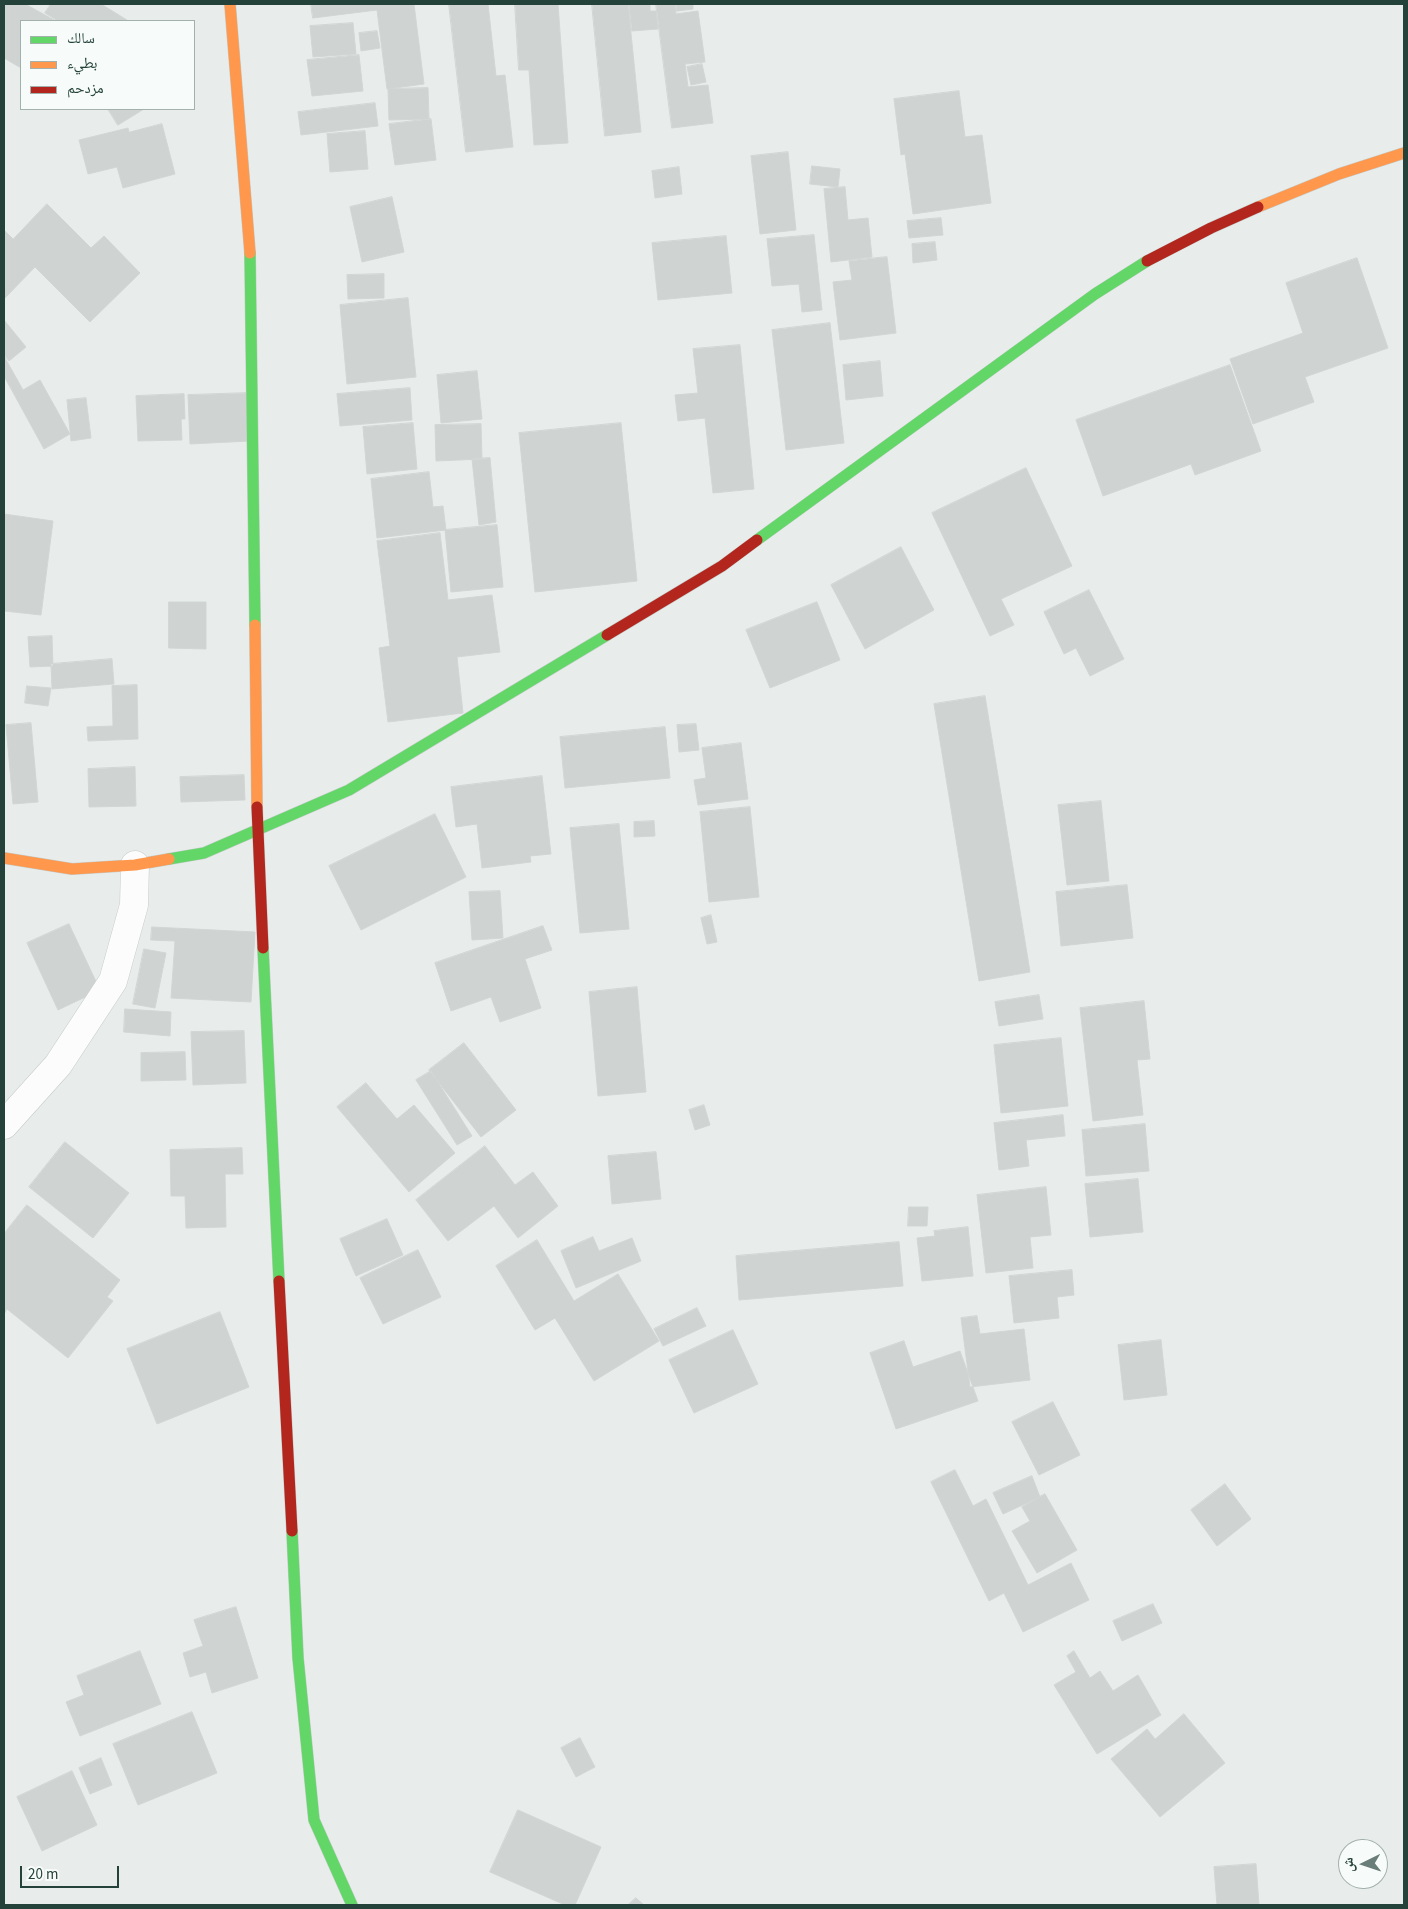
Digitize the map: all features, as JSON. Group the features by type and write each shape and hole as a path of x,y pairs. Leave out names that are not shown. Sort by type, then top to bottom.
{"street":[{"path":"230,4 250,241 257,830 298,1658 314,1820 352,1905"},
{"path":"4,858 72,869 135,864 204,853 349,790 722,566 1095,294 1150,260 1210,228 1288,193 1366,164 1404,153"},
{"path":"4,1125 58,1065 113,981 134,905 135,864"}],"building":[{"path":"4,4 25,4 54,20 20,20 20,67 4,58"},
{"path":"51,4 101,4 127,20 56,20 45,13"},
{"path":"311,4 414,4 424,84 387,89 377,10 313,18"},
{"path":"449,4 488,4 496,76 505,75 513,147 466,152"},
{"path":"515,4 558,4 568,143 534,145 529,70 519,70"},
{"path":"592,4 628,4 641,132 605,136"},
{"path":"629,4 650,4 650,11 656,11 658,29 632,31"},
{"path":"656,4 675,4 676,14 698,11 705,62 685,64 688,87 708,85 713,123 672,128"},
{"path":"676,4 693,4 693,9 677,11"},
{"path":"353,23 356,54 313,57 310,26"},
{"path":"377,31 380,48 361,51 359,33"},
{"path":"359,55 363,91 312,96 307,60"},
{"path":"702,64 706,82 691,85 687,67"},
{"path":"428,88 429,119 389,120 388,89"},
{"path":"959,91 965,137 982,135 991,203 913,214 905,154 901,155 894,99"},
{"path":"375,103 378,126 301,135 298,112"},
{"path":"109,110 142,110 118,125"},
{"path":"431,119 436,160 395,165 389,124"},
{"path":"162,124 175,174 123,188 117,167 88,174 79,140 128,128 129,132"},
{"path":"365,131 368,169 330,172 327,134"},
{"path":"788,152 796,230 760,234 751,156"},
{"path":"812,166 840,169 838,187 810,184"},
{"path":"679,167 682,194 655,198 652,171"},
{"path":"845,187 848,220 868,218 872,257 831,262 824,189"},
{"path":"392,197 404,252 362,262 350,207"},
{"path":"47,204 91,248 104,236 140,273 90,322 35,267 4,299 4,230 13,239"},
{"path":"941,218 943,235 909,238 907,221"},
{"path":"814,235 822,310 802,312 799,284 772,286 767,239"},
{"path":"726,236 732,293 658,300 652,243"},
{"path":"935,242 937,260 913,263 912,244"},
{"path":"887,257 896,333 840,340 833,282 852,280 849,261"},
{"path":"1357,258 1388,348 1305,377 1314,402 1253,424 1230,359 1303,333 1286,283"},
{"path":"384,274 384,298 348,299 347,275"},
{"path":"408,298 416,377 347,384 340,305"},
{"path":"4,320 26,347 9,361 4,355"},
{"path":"830,323 844,443 786,450 772,330"},
{"path":"740,345 754,489 713,493 705,418 678,421 675,395 698,393 693,349"},
{"path":"4,356 23,390 40,380 70,434 44,449 4,376"},
{"path":"880,361 883,396 846,400 843,365"},
{"path":"1230,365 1261,451 1195,475 1191,464 1103,496 1076,420"},
{"path":"477,371 482,419 441,423 437,375"},
{"path":"410,388 412,420 340,426 337,394"},
{"path":"248,393 250,441 190,444 188,395"},
{"path":"184,394 185,419 181,419 182,440 138,441 136,396"},
{"path":"86,398 91,438 71,441 67,400"},
{"path":"413,423 417,469 367,474 363,427"},
{"path":"621,423 637,581 535,592 519,433"},
{"path":"481,424 482,459 436,461 435,425"},
{"path":"490,458 496,522 479,525 472,459"},
{"path":"1026,468 1072,566 1001,599 1014,625 990,636 932,513"},
{"path":"429,472 433,507 443,506 446,530 377,538 371,479"},
{"path":"4,514 53,521 41,615 4,611"},
{"path":"497,525 503,587 451,592 445,530"},
{"path":"440,533 448,600 492,595 500,652 457,657 463,713 388,722 379,648 390,646 377,541"},
{"path":"901,547 934,610 865,649 831,585"},
{"path":"1089,590 1124,659 1090,676 1076,648 1064,654 1044,612"},
{"path":"169,602 206,602 206,649 169,648"},
{"path":"817,602 840,660 770,688 746,630"},
{"path":"52,636 53,666 30,667 28,637"},
{"path":"112,659 114,684 52,689 51,664"},
{"path":"137,685 138,739 88,741 87,727 113,726 112,686"},
{"path":"27,686 51,688 48,706 25,703"},
{"path":"985,696 1030,972 979,981 934,704"},
{"path":"31,723 38,802 13,804 6,725"},
{"path":"696,724 699,750 679,752 677,725"},
{"path":"665,727 670,778 565,788 560,737"},
{"path":"741,743 748,799 698,805 694,780 706,778 702,748"},
{"path":"135,767 136,806 89,807 88,769"},
{"path":"244,775 245,800 181,802 180,777"},
{"path":"542,776 551,854 530,856 531,862 482,868 477,824 456,827 451,787"},
{"path":"1101,801 1109,881 1067,885 1058,805"},
{"path":"750,807 759,897 709,902 700,812"},
{"path":"435,814 466,877 361,930 329,866"},
{"path":"654,821 655,836 634,837 634,822"},
{"path":"619,824 629,929 580,933 570,828"},
{"path":"1127,885 1133,938 1061,946 1056,892"},
{"path":"500,891 503,938 472,940 469,892"},
{"path":"711,915 717,942 707,944 701,918"},
{"path":"69,924 100,990 58,1010 27,943"},
{"path":"543,926 552,950 525,959 541,1008 500,1022 491,997 451,1011 435,963"},
{"path":"152,927 255,932 251,1002 171,998 175,941 151,940"},
{"path":"144,949 166,953 155,1008 133,1004"},
{"path":"637,987 646,1092 598,1096 589,992"},
{"path":"1039,995 1043,1019 999,1026 995,1002"},
{"path":"1144,1001 1150,1059 1137,1060 1143,1115 1093,1121 1080,1008"},
{"path":"125,1009 171,1012 170,1036 124,1032"},
{"path":"244,1031 246,1083 193,1085 191,1032"},
{"path":"1061,1038 1068,1106 1001,1113 994,1045"},
{"path":"464,1043 516,1110 481,1137 429,1070"},
{"path":"185,1052 186,1080 141,1081 141,1053"},
{"path":"431,1071 472,1136 457,1145 416,1080"},
{"path":"366,1083 397,1119 414,1105 455,1153 409,1192 337,1107"},
{"path":"704,1105 710,1125 695,1130 689,1110"},
{"path":"1063,1115 1065,1136 1026,1140 1029,1166 999,1170 994,1123"},
{"path":"1145,1124 1149,1171 1086,1176 1082,1130"},
{"path":"65,1142 129,1193 93,1238 29,1187"},
{"path":"485,1146 515,1185 533,1172 558,1206 518,1238 494,1206 448,1241 416,1200"},
{"path":"242,1148 243,1174 225,1174 226,1227 186,1228 185,1196 171,1196 170,1150"},
{"path":"656,1152 661,1199 612,1204 608,1156"},
{"path":"1138,1179 1143,1232 1090,1237 1085,1184"},
{"path":"1046,1187 1051,1235 1030,1237 1033,1268 986,1273 977,1195"},
{"path":"27,1205 120,1280 107,1297 113,1301 68,1358 7,1309 4,1314 4,1234"},
{"path":"909,1207 928,1207 927,1226 908,1226"},
{"path":"387,1219 403,1255 356,1276 340,1239"},
{"path":"968,1227 973,1276 922,1281 917,1238 935,1236 934,1231"},
{"path":"593,1237 599,1251 632,1238 641,1261 576,1288 561,1251"},
{"path":"537,1240 574,1301 618,1274 659,1341 594,1381 555,1318 535,1330 496,1266"},
{"path":"899,1242 903,1286 739,1300 736,1256"},
{"path":"418,1250 441,1297 383,1324 360,1278"},
{"path":"1072,1270 1074,1295 1057,1297 1059,1318 1014,1323 1009,1276"},
{"path":"697,1308 706,1326 663,1346 654,1329"},
{"path":"220,1312 249,1387 157,1424 127,1349"},
{"path":"977,1316 980,1334 1024,1329 1030,1380 970,1387 961,1318"},
{"path":"733,1330 758,1384 694,1413 669,1360"},
{"path":"1161,1340 1167,1395 1124,1400 1118,1345"},
{"path":"904,1341 913,1367 960,1351 978,1401 896,1429 870,1353"},
{"path":"1053,1402 1080,1455 1039,1475 1012,1422"},
{"path":"955,1470 973,1506 986,1499 1028,1585 1071,1563 1089,1600 1023,1632 1004,1593 989,1601 931,1482"},
{"path":"1032,1476 1040,1497 1003,1514 993,1493"},
{"path":"1225,1484 1251,1519 1217,1546 1191,1510"},
{"path":"1045,1494 1077,1550 1037,1573 1012,1531 1030,1521 1022,1507"},
{"path":"1153,1604 1162,1623 1122,1641 1113,1621"},
{"path":"236,1607 258,1678 212,1693 206,1672 190,1677 183,1653 203,1646 194,1620"},
{"path":"140,1651 161,1704 80,1736 66,1702 84,1695 77,1676"},
{"path":"1074,1651 1090,1678 1100,1671 1113,1691 1138,1675 1161,1715 1097,1754 1054,1685 1076,1672 1067,1656"},
{"path":"192,1712 217,1773 138,1805 113,1744"},
{"path":"1184,1714 1225,1763 1160,1817 1111,1759 1147,1729 1155,1739"},
{"path":"580,1738 595,1767 576,1777 561,1748"},
{"path":"101,1758 112,1785 90,1794 79,1768"},
{"path":"72,1771 97,1825 42,1851 17,1797"},
{"path":"518,1810 601,1847 575,1905 565,1905 490,1872"},
{"path":"1256,1864 1259,1905 1217,1905 1214,1867"},
{"path":"636,1898 644,1905 628,1905"}],"traffic: fast":[{"path":"250,253 255,625"},
{"path":"757,540 1095,294 1147,261"},
{"path":"169,859 204,853 349,790 607,635"},
{"path":"263,948 279,1281"},
{"path":"292,1531 298,1658 314,1820 352,1905"}],"traffic: slow":[{"path":"230,4 250,253"},
{"path":"1258,207 1339,174 1404,153"},
{"path":"255,625 257,807"},
{"path":"4,858 72,869 135,865 169,859"}],"traffic: jam":[{"path":"1147,261 1211,228 1258,207"},
{"path":"607,635 722,566 757,540"},
{"path":"257,807 263,948"},
{"path":"279,1281 292,1531"}]}
